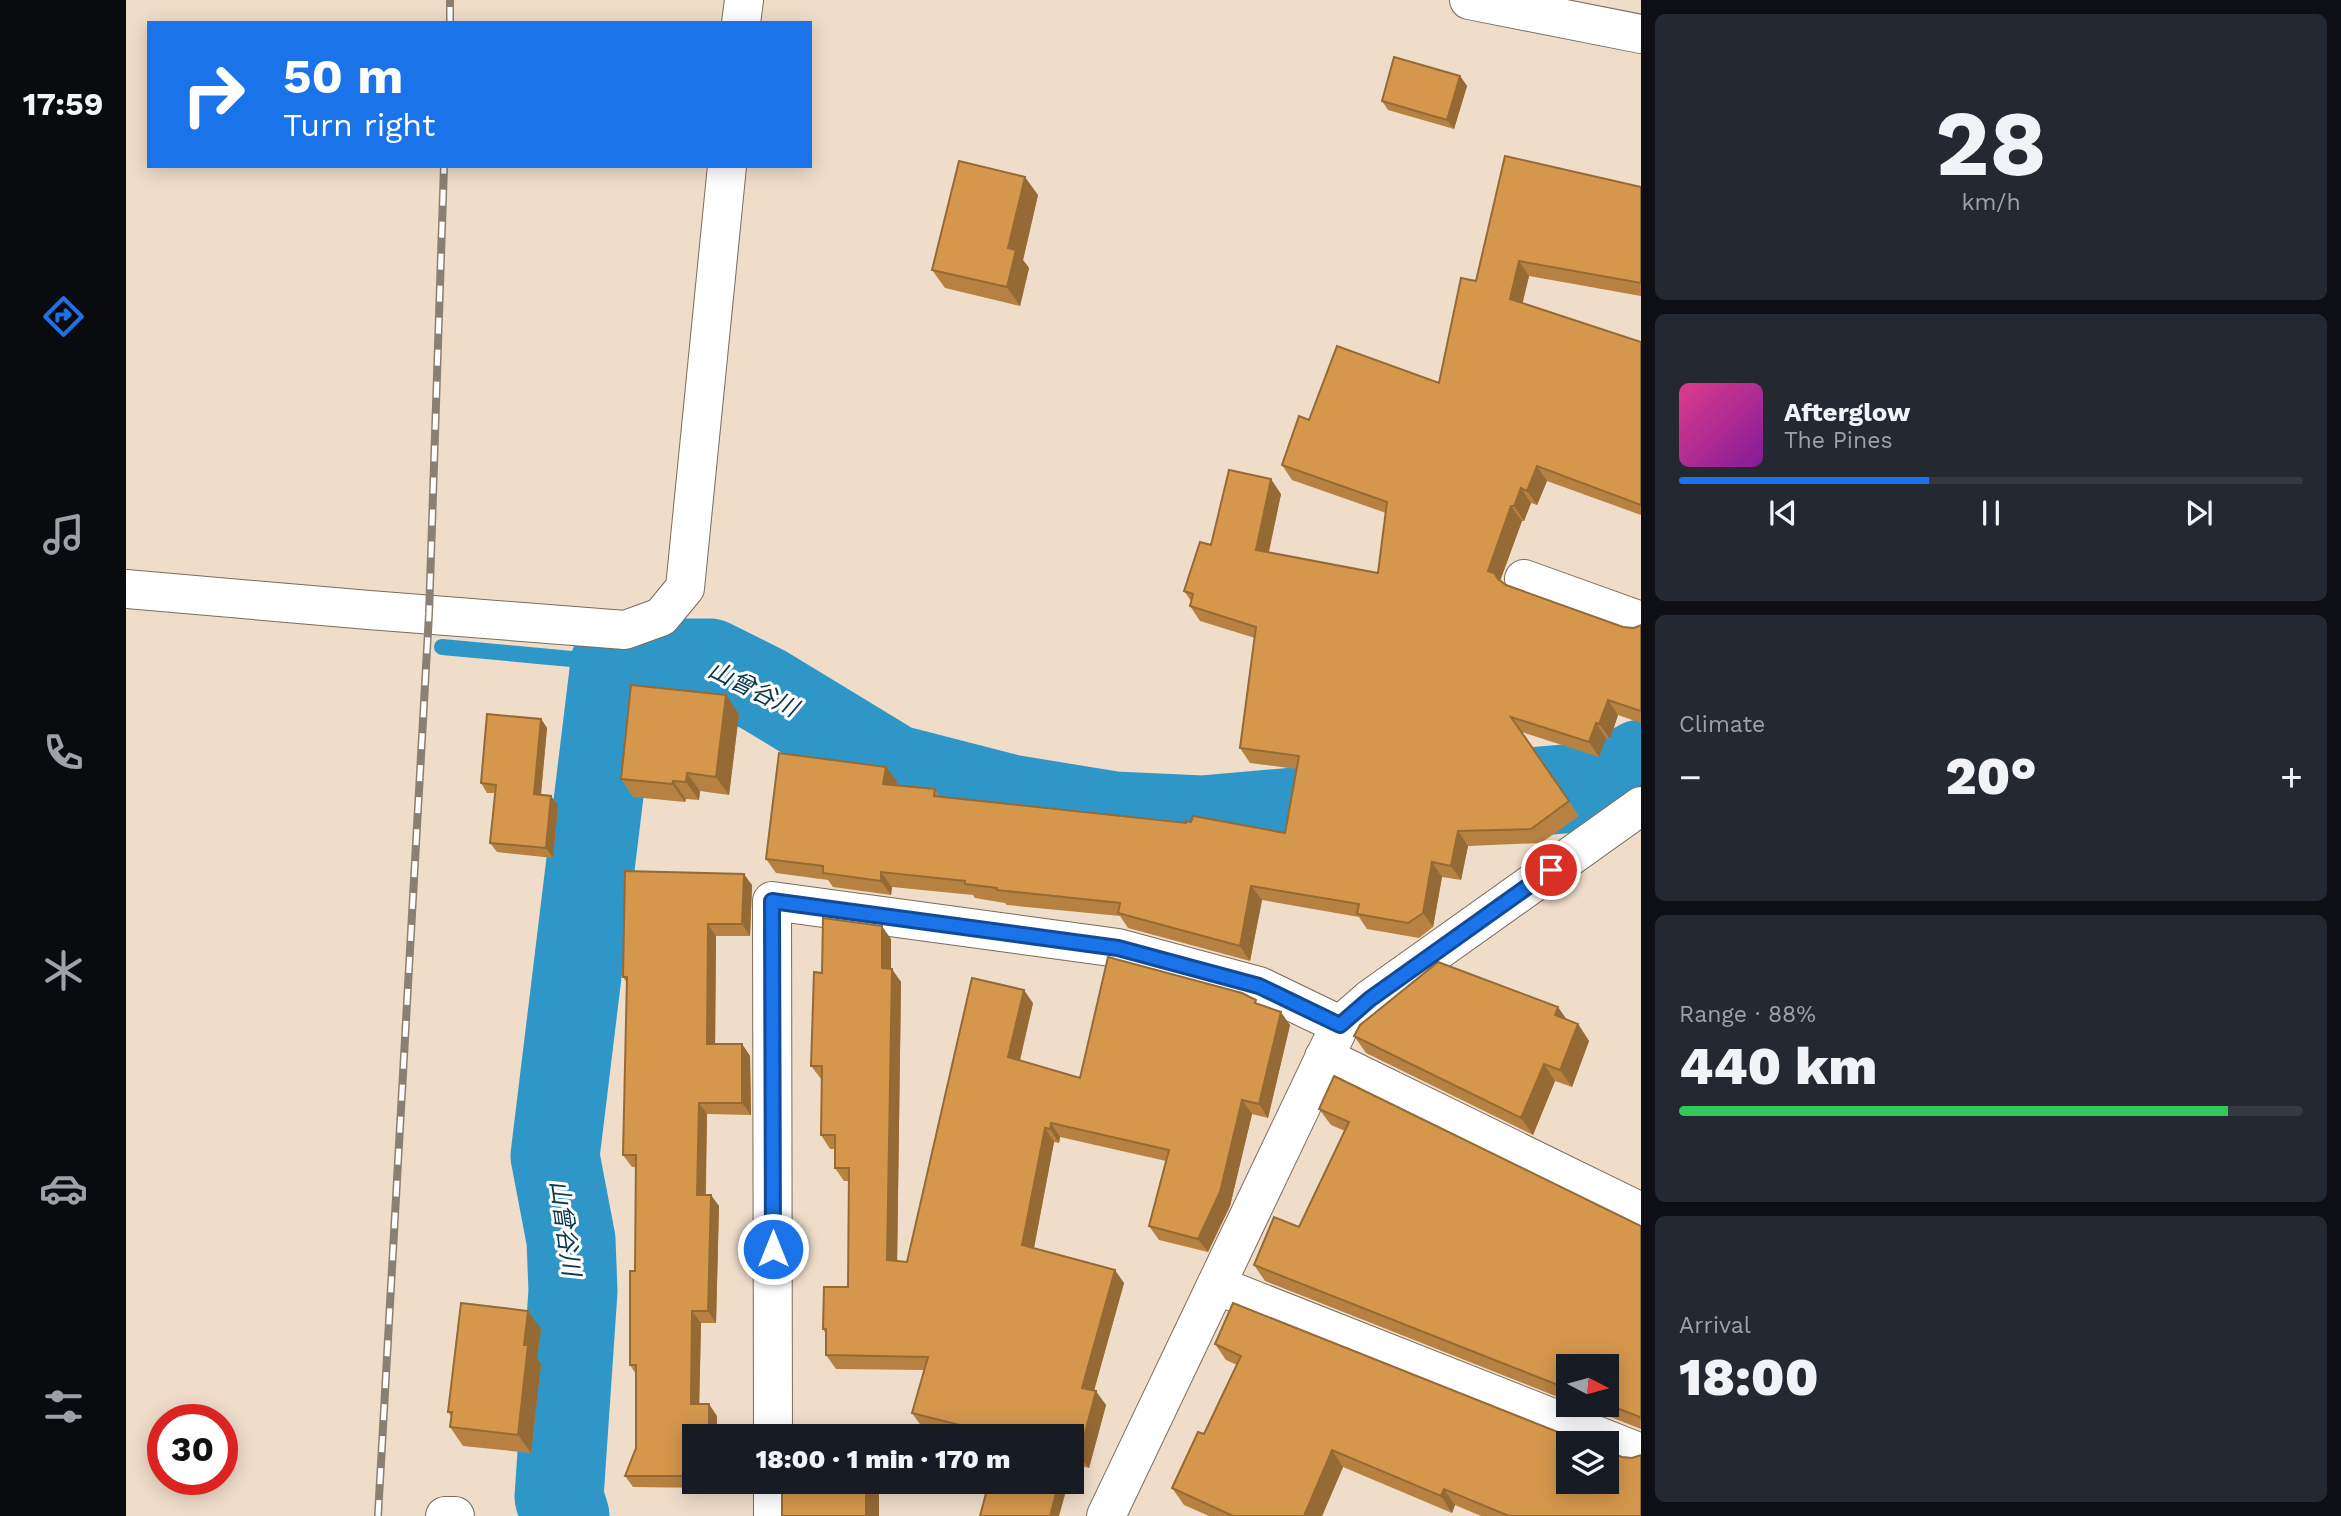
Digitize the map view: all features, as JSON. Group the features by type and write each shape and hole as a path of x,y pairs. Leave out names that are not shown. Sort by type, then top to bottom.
{"street":[{"path":"741,21 744,0"},
{"path":"1469,0 1641,34"},
{"path":"126,589 625,630 661,617 685,589 727,168"},
{"path":"1524,579 1641,621"},
{"path":"1105,1516 1332,1041 1370,999 1641,806"},
{"path":"773,1424 772,901 1118,948 1259,986 1332,1041 1641,1212"},
{"path":"1216,1285 1641,1453"},
{"path":"773,1494 773,1516"},
{"path":"445,1516 455,1516"}],"building":[{"path":"1394,57 1460,76 1447,120 1382,101"},
{"path":"1505,156 1641,187 1641,283 1519,261 1510,299 1641,342 1641,505 1537,466 1527,491 1521,488 1514,506 1511,506 1488,571 1494,573 1506,585 1623,627 1634,628 1641,625 1641,711 1608,700 1589,742 1511,717 1569,801 1531,829 1458,831 1451,866 1432,862 1423,913 1408,923 1357,914 1359,904 1251,886 1240,946 1118,913 1120,903 997,890 965,884 965,881 881,872 881,881 823,873 823,866 766,859 779,753 886,767 883,784 935,789 934,796 1186,823 1191,822 1193,816 1285,833 1299,756 1240,748 1256,627 1190,606 1193,594 1184,591 1200,542 1211,545 1229,470 1271,479 1256,550 1378,573 1387,502 1282,465 1299,416 1309,420 1337,346 1439,383 1461,278 1476,281"},
{"path":"959,161 1025,177 1008,248 1016,250 1007,287 932,270"},
{"path":"631,685 726,695 716,777 687,773 686,782 673,781 672,784 621,779"},
{"path":"487,714 541,719 534,794 551,796 546,848 490,843 496,785 481,783"},
{"path":"625,871 744,874 742,924 708,924 707,1044 742,1044 742,1103 699,1103 697,1195 711,1195 708,1311 692,1311 691,1404 709,1404 709,1424 682,1424 682,1476 625,1476 636,1448 636,1365 630,1365 630,1271 635,1271 636,1155 623,1155 627,977 623,977"},
{"path":"823,918 882,926 882,968 892,969 887,1260 907,1262 972,978 1024,990 1008,1057 1080,1078 1108,957 1242,993 1256,1000 1255,1003 1281,1012 1259,1104 1242,1100 1220,1192 1198,1239 1149,1226 1169,1150 1051,1123 1050,1129 1045,1128 1022,1245 1115,1270 1082,1388 1096,1391 1084,1436 1084,1424 956,1424 912,1413 928,1357 826,1355 826,1329 823,1329 824,1287 848,1287 849,1168 835,1168 835,1135 821,1135 822,1066 811,1066 814,972 822,973"},
{"path":"1438,962 1558,1007 1555,1015 1578,1024 1560,1070 1544,1064 1521,1118 1354,1036 1360,1025"},
{"path":"1334,1076 1641,1226 1641,1419 1619,1409 1619,1354 1556,1354 1556,1384 1254,1265 1274,1217 1299,1227 1349,1122 1319,1109"},
{"path":"461,1303 528,1311 524,1345 528,1345 518,1435 450,1427 452,1412 448,1412"},
{"path":"1233,1303 1556,1431 1556,1494 1619,1494 1619,1456 1632,1458 1641,1455 1641,1516 1509,1516 1444,1489 1441,1496 1332,1450 1304,1516 1233,1516 1172,1488 1198,1432 1204,1434 1241,1356 1215,1344"},
{"path":"782,1494 866,1494 866,1516 782,1516"},
{"path":"986,1494 1056,1494 1050,1516 980,1516"}],"waterway":[{"path":"442,647 615,663"},
{"name":"山曾谷川","path":"565,1516 559,1497 573,1291 571,1240 555,1156 615,663 710,663 764,690 894,769 1010,799 1114,816 1202,820 1576,788 1641,764"}],"railway":[{"path":"450,0 450,21"},
{"path":"378,1516 429,614 444,168"}],"route":[{"path":"773,1249 772,901 1118,948 1259,986 1340,1025 1370,999 1551,870"}]}
